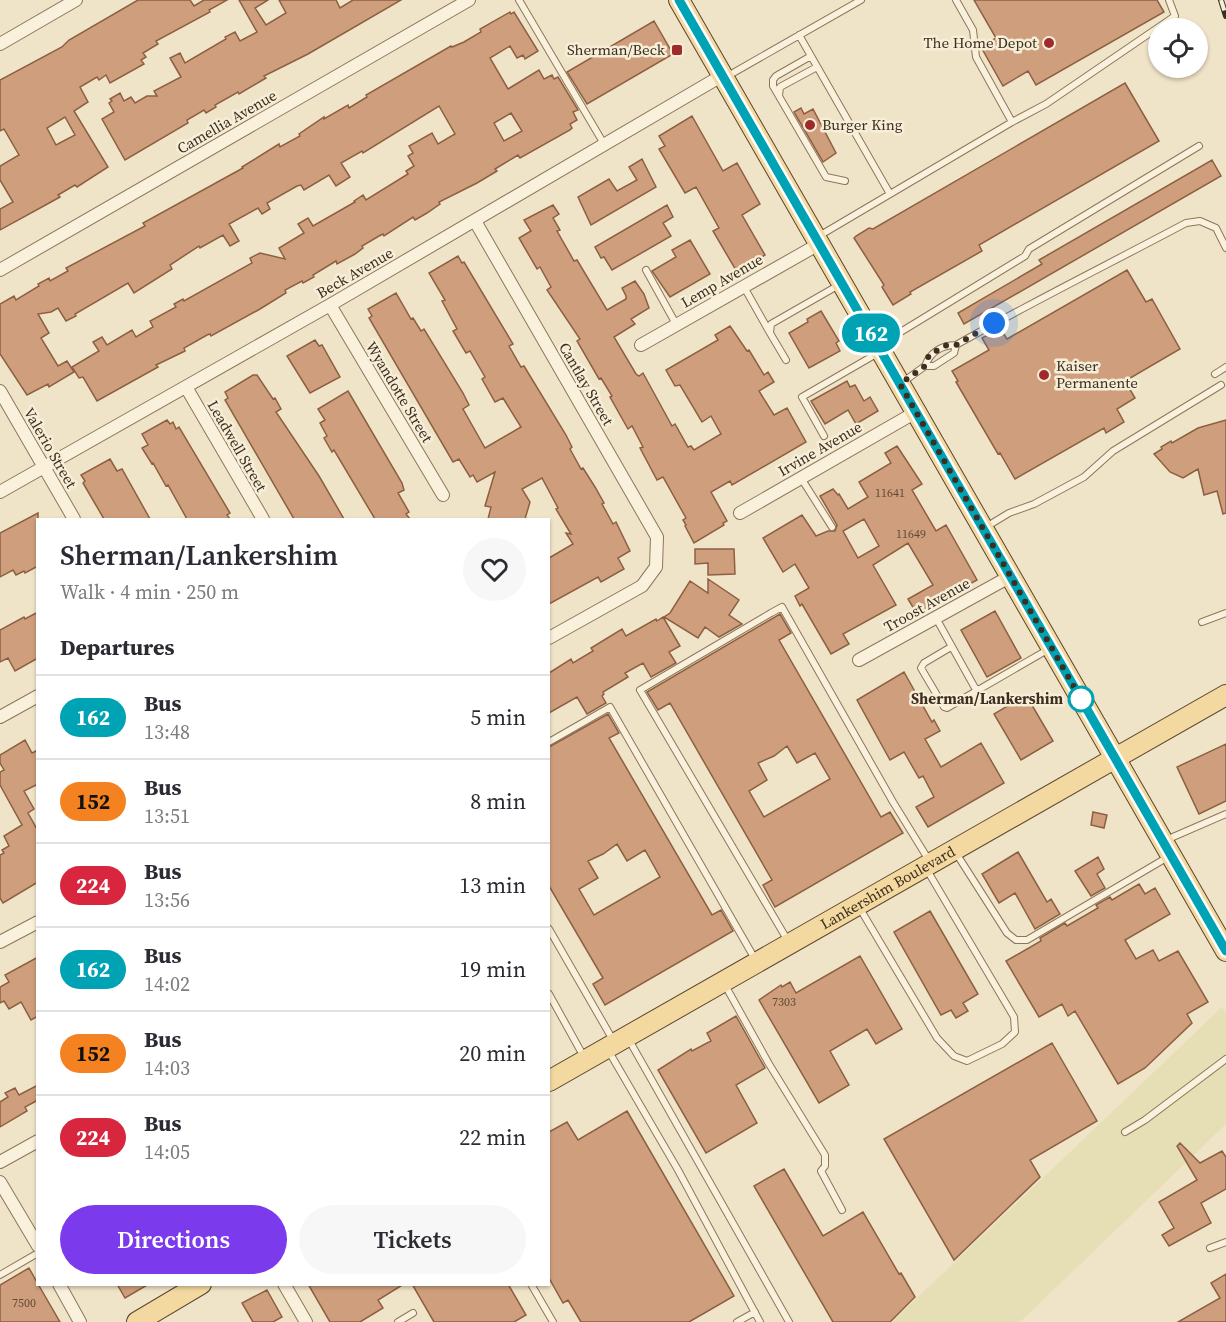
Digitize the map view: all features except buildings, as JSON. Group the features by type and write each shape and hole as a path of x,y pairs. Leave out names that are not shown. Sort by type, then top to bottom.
{"main road":[{"path":"679,0 1226,951"},
{"name":"Lankershim Boulevard","path":"550,1080 1226,695"},
{"path":"137,1322 198,1286"}],"street":[{"path":"0,44 76,0"},
{"name":"Camellia Avenue","path":"0,270 469,0"},
{"name":"Beck Avenue","path":"0,492 330,305 723,76"},
{"name":"Cantlay Street","path":"474,221 657,537 657,567 642,586 550,637"},
{"name":"Lemp Avenue","path":"641,345 818,241"},
{"name":"Wyandotte Street","path":"330,305 443,495"},
{"name":"Leadwell Street","path":"186,387 262,518"},
{"name":"Valerio Street","path":"0,391 73,518"},
{"name":"Irvine Avenue","path":"740,513 916,411"},
{"name":"Troost Avenue","path":"859,660 1011,576"},
{"path":"0,717 36,697"},
{"path":"0,942 36,923"},
{"path":"0,1162 36,1142"},
{"path":"0,1182 36,1243"},
{"path":"60,1286 80,1322"},
{"path":"285,1286 306,1322"}],"lane":[{"path":"519,0 604,144"},
{"path":"723,76 861,0"},
{"path":"956,0 973,30 976,57 1012,122"},
{"path":"818,241 890,194 1046,104 1175,16 1169,0"},
{"path":"799,35 890,194"},
{"path":"811,56 776,76 773,86 826,177 845,182"},
{"path":"780,100 778,92 780,87 817,67"},
{"path":"824,436 802,397 1024,256 1029,249 1199,146"},
{"path":"900,384 925,366 929,355 947,345 956,345 1052,291 1090,274 1186,223 1200,221 1216,228 1226,248"},
{"path":"646,270 676,325"},
{"path":"770,333 771,324 775,320 842,284"},
{"path":"743,287 786,360"},
{"path":"925,366 934,366 954,353 956,345"},
{"path":"1215,374 1226,368"},
{"path":"984,529 1009,513 1034,504 1084,477 1113,451 1221,386"},
{"path":"801,478 832,527"},
{"path":"790,944 640,690 782,608 1014,1017 1014,1032 1002,1044 967,1061 954,1056 937,1038 858,905"},
{"path":"1202,622 1226,613"},
{"path":"936,617 951,647 979,691"},
{"path":"951,647 924,663 921,668 944,707 950,707 979,691 1052,647"},
{"path":"550,741 610,707 757,963"},
{"path":"955,850 1007,933 1016,940 1027,940 1167,848 1226,814"},
{"path":"550,931 789,1322"},
{"path":"723,982 769,1064 825,1155 825,1166 821,1171 842,1210"},
{"path":"550,996 586,1060"},
{"path":"616,1042 622,1074 678,1170 760,1322"},
{"path":"1125,1132 1182,1094 1226,1059"},
{"path":"1210,1248 1226,1242"},
{"path":"0,1275 36,1254"},
{"path":"532,1286 553,1322"},
{"path":"737,1322 755,1312"},
{"path":"398,1322 413,1313"}],"shaded area":[{"path":"1222,1007 1226,1014 1226,1124 1020,1322 892,1322"}],"railway":[{"path":"1221,0 1226,16"}],"bus line":[{"name":"162","path":"679,0 1226,951"}],"place":[{"name":"The Home Depot","path":"1049,43"},
{"name":"Sherman/Beck","path":"677,50"},
{"name":"Burger King","path":"810,125"},
{"name":"Kaiser Permanente","path":"1044,375"},
{"name":"Sherman/Lankershim","path":"1081,699"}],"route":[{"path":"994,323 956,345 947,345 929,355 925,366 900,384 1081,699"}]}
